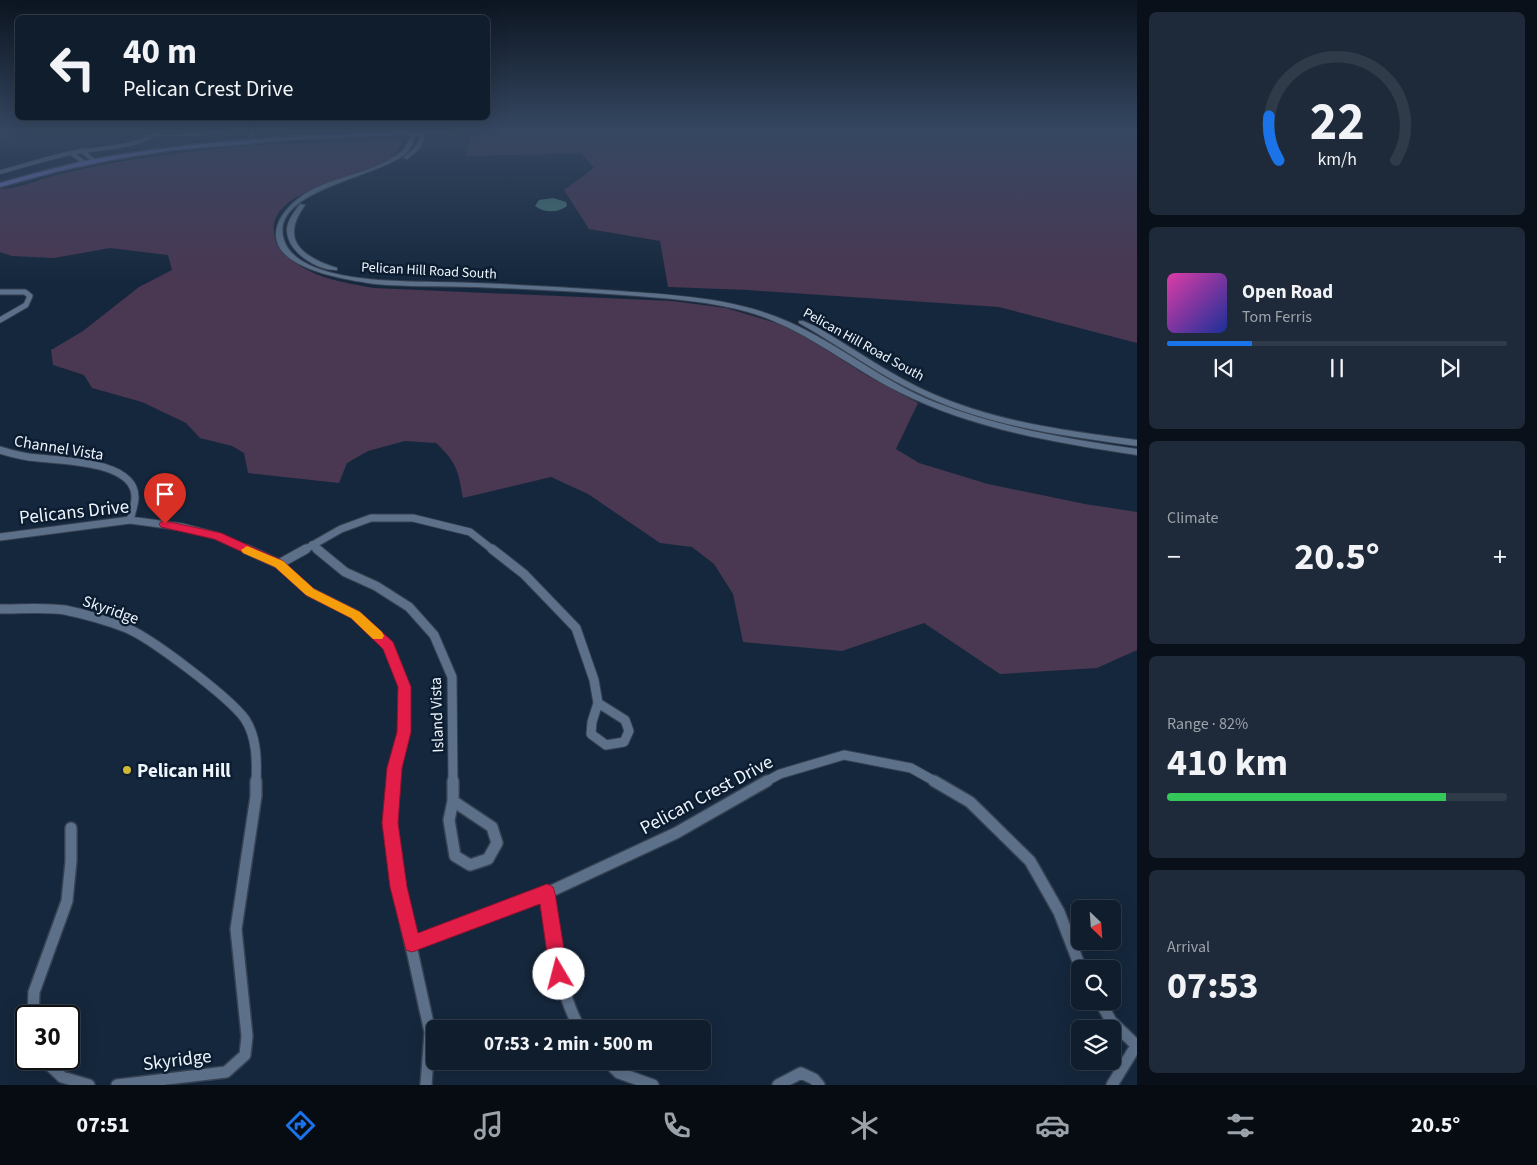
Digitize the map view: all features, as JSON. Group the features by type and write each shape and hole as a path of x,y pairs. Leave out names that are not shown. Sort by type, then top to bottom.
{"street":[{"name":"Pelican Hill Road South","path":"341,182 330,186 304,203 295,212 289,225 289,237 295,247 304,254 330,267 357,274 382,277 564,284 713,299 766,315 799,328 901,390 926,397 941,404"},
{"path":"0,292 25,292 30,296 26,305 0,320"},
{"path":"941,404 1046,430 1137,444"},
{"path":"941,404 1012,431 1059,441 1137,452"},
{"name":"Channel Vista","path":"0,450 18,457 85,462 101,465 113,470 130,482 134,490 135,508 130,520"},
{"path":"279,564 341,529 371,518 413,518 470,532 524,574 576,628 594,680 598,703 592,722 592,734 599,744 612,747 624,742 629,731 625,720 598,703"},
{"name":"Pelicans Drive","path":"0,537 130,520 182,527 217,536 279,564 310,592 356,615 389,646 404,687 404,732 394,768 390,823 398,887 430,1032 426,1085"},
{"name":"Island Vista","path":"312,545 345,572 376,586 409,607 434,635 452,677 453,801 449,820 455,856 470,865 488,859 497,843 492,827 453,801"},
{"name":"Skyridge","path":"0,609 64,610 125,627 145,638 229,702 245,720 253,739 257,762 256,796 236,929 247,1036 245,1055 226,1072 117,1085"},
{"name":"Pelican Crest Drive","path":"412,944 547,893 676,833 780,774 844,756 911,768 970,802 1030,861 1059,912 1078,960"},
{"path":"33,1005 34,992 67,901 71,861 71,828"},
{"path":"547,893 559,974 575,1020"},
{"path":"1105,1010 1111,1021 1137,1046 1112,1085"},
{"path":"55,1070 62,1077 89,1085"},
{"path":"616,1070 619,1073 653,1085"},
{"path":"778,1085 801,1073 814,1079 818,1085"}],"shaded area":[{"path":"34,182 333,182 302,194 286,205 276,217 274,232 277,244 287,256 309,271 334,280 374,288 672,301 726,308 783,325 818,344 861,372 918,403 896,449 919,463 988,484 1085,504 1137,512 1137,650 1097,668 1000,674 924,623 842,651 743,642 733,594 714,564 692,547 660,543 588,494 551,477 463,498 456,468 436,443 405,441 368,451 347,463 339,483 248,473 244,453 232,446 200,438 186,423 142,402 92,388 84,375 53,365 51,350 83,331 139,287 172,270 168,255 110,248 54,258 12,256 0,252 0,189"},
{"path":"575,182 1137,182 1137,343 999,307 747,290 668,287 660,241 589,229 564,190"},
{"path":"553,198 566,202 567,206 551,211 535,206 539,200"}],"slow traffic":[{"path":"247,550 279,564 310,592 356,615 378,636"}],"place":[{"name":"Pelican Hill","path":"127,770"}],"route":[{"path":"165,524 217,536 279,564 310,592 356,615 389,646 404,687 404,732 394,768 390,823 398,887 412,944 547,893 559,974"}]}
